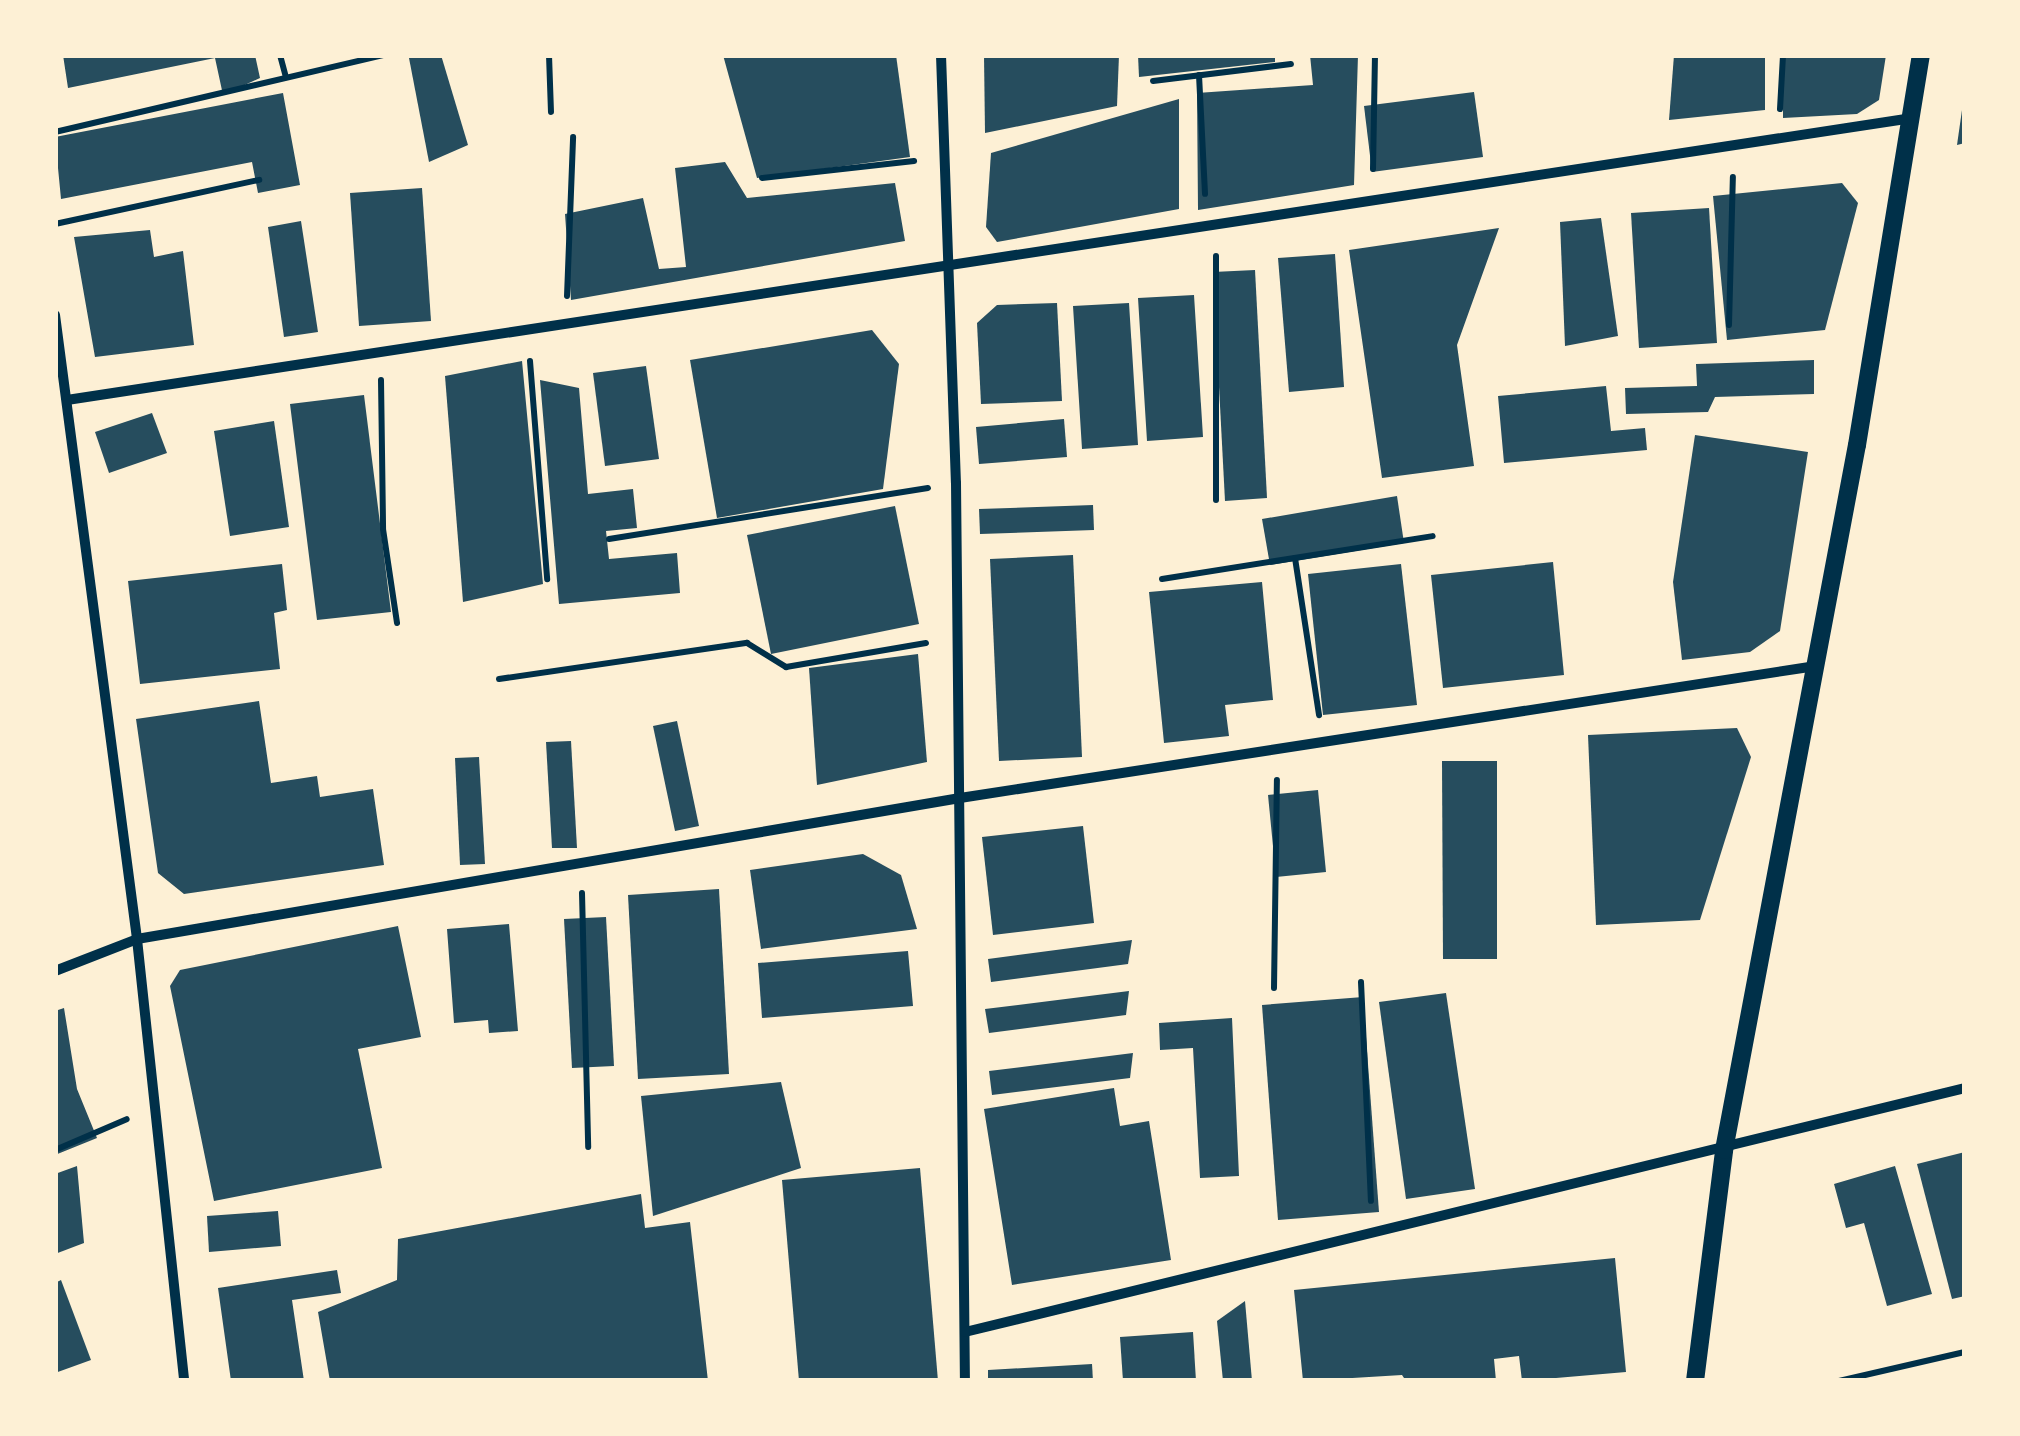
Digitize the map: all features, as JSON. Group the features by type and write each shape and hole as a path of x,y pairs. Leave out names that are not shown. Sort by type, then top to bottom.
{"street":[{"path":"940,55 952,265 965,1381"},
{"path":"1695,1381 1724,1150 1816,666 1921,55"},
{"path":"67,400 1911,118"},
{"path":"55,315 138,940 152,1108 184,1381"},
{"path":"55,971 138,940 960,798 1816,666"},
{"path":"965,1332 1724,1150 1965,1088"}],"path":[{"path":"280,55 286,78"},
{"path":"55,132 384,55"},
{"path":"549,55 551,112"},
{"path":"1373,200 1376,55"},
{"path":"1779,138 1783,55"},
{"path":"1153,80 1291,64"},
{"path":"1199,75 1211,225 1216,500"},
{"path":"566,323 573,137"},
{"path":"1729,326 1734,146"},
{"path":"762,178 946,158"},
{"path":"55,224 259,180"},
{"path":"528,330 548,579"},
{"path":"380,352 384,529 396,623"},
{"path":"609,539 956,483"},
{"path":"1162,579 1433,536"},
{"path":"1295,558 1323,742"},
{"path":"499,679 747,644 786,667 958,638"},
{"path":"1274,988 1277,749"},
{"path":"582,866 588,1147"},
{"path":"1361,982 1372,1235"},
{"path":"55,1150 152,1108"},
{"path":"1839,1381 1965,1352"}],"building":[{"path":"63,55 255,55 260,78 223,95 215,58 68,88"},
{"path":"441,55 468,145 429,162 409,58"},
{"path":"723,55 896,55 910,157 757,178"},
{"path":"984,55 1119,55 1117,106 985,133"},
{"path":"1138,55 1275,55 1275,62 1139,77"},
{"path":"1310,55 1358,55 1354,185 1198,210 1197,93 1313,85"},
{"path":"1674,55 1765,55 1765,110 1669,120"},
{"path":"1783,55 1886,55 1879,100 1857,114 1783,118"},
{"path":"1474,92 1483,157 1372,172 1364,106"},
{"path":"283,93 300,185 258,193 252,162 61,199 55,137"},
{"path":"1179,99 1179,209 997,242 986,227 991,153"},
{"path":"1963,103 1965,143 1957,145"},
{"path":"725,162 747,198 895,183 905,241 571,300 565,214 643,198 659,269 686,267 675,168"},
{"path":"1842,183 1858,203 1825,330 1727,340 1713,196"},
{"path":"422,188 431,321 359,326 350,193"},
{"path":"1709,208 1717,343 1639,348 1631,213"},
{"path":"1601,218 1618,336 1565,346 1560,222"},
{"path":"301,221 318,332 284,337 268,227"},
{"path":"1499,228 1457,345 1474,466 1382,478 1349,250"},
{"path":"150,230 154,257 183,251 194,345 95,357 74,237"},
{"path":"1335,254 1344,387 1289,392 1278,258"},
{"path":"1255,270 1267,498 1225,501 1213,272"},
{"path":"1194,295 1203,437 1147,441 1138,298"},
{"path":"1057,303 1062,401 981,404 977,323 997,305"},
{"path":"1129,303 1138,445 1082,449 1073,306"},
{"path":"872,330 899,364 883,489 717,518 690,360"},
{"path":"1814,360 1814,394 1715,397 1708,412 1626,414 1625,388 1697,386 1696,364"},
{"path":"522,361 543,584 463,602 445,376"},
{"path":"646,366 659,459 605,466 593,373"},
{"path":"540,380 579,388 588,494 633,489 637,528 606,531 609,559 677,553 680,593 559,604"},
{"path":"1606,386 1611,431 1645,428 1647,450 1504,463 1498,396"},
{"path":"364,395 391,612 317,620 290,404"},
{"path":"152,413 167,453 109,473 95,432"},
{"path":"1064,419 1067,457 979,464 976,427"},
{"path":"274,421 289,527 230,536 214,431"},
{"path":"1695,435 1808,452 1780,631 1750,652 1682,660 1673,582"},
{"path":"1397,496 1404,543 1270,565 1262,519"},
{"path":"1093,505 1094,530 980,534 979,509"},
{"path":"895,506 919,624 771,654 747,535"},
{"path":"1073,555 1082,757 999,761 990,559"},
{"path":"1553,562 1564,675 1443,688 1431,575"},
{"path":"282,564 287,610 274,613 280,669 140,684 128,581"},
{"path":"1401,564 1417,705 1323,715 1308,574"},
{"path":"1262,582 1273,700 1225,705 1229,736 1164,743 1149,592"},
{"path":"918,654 927,762 817,785 809,668"},
{"path":"259,701 271,783 317,776 320,797 373,789 384,865 184,894 158,873 136,719"},
{"path":"677,721 699,826 675,831 653,726"},
{"path":"1737,728 1751,757 1700,920 1596,925 1588,735"},
{"path":"571,741 577,848 552,848 546,742"},
{"path":"479,757 485,864 460,865 455,758"},
{"path":"1442,761 1497,761 1497,959 1443,959"},
{"path":"1318,790 1326,872 1276,877 1268,795"},
{"path":"1083,826 1094,923 993,935 982,837"},
{"path":"863,854 901,875 917,929 761,949 750,870"},
{"path":"719,889 729,1074 638,1079 628,895"},
{"path":"606,917 614,1066 572,1068 564,919"},
{"path":"509,924 518,1031 489,1033 488,1020 454,1023 447,929"},
{"path":"398,926 421,1037 358,1049 382,1168 214,1201 170,986 180,970"},
{"path":"1132,940 1128,964 991,982 988,959"},
{"path":"908,951 913,1006 762,1018 758,963"},
{"path":"1129,991 1126,1015 989,1033 985,1009"},
{"path":"1446,993 1475,1189 1406,1199 1379,1002"},
{"path":"1363,997 1379,1212 1278,1220 1262,1005"},
{"path":"64,1008 77,1089 97,1138 55,1155 55,1011"},
{"path":"1232,1018 1239,1176 1200,1178 1193,1048 1160,1050 1159,1023"},
{"path":"1133,1053 1130,1078 992,1095 989,1071"},
{"path":"781,1082 801,1168 653,1216 641,1096"},
{"path":"1114,1088 1120,1126 1149,1121 1171,1260 1012,1285 984,1109"},
{"path":"1965,1152 1965,1296 1952,1299 1917,1164"},
{"path":"77,1166 84,1243 55,1254 55,1174"},
{"path":"1895,1166 1932,1294 1887,1306 1864,1223 1846,1228 1834,1184"},
{"path":"920,1168 938,1381 799,1381 782,1180"},
{"path":"641,1194 645,1228 690,1222 708,1381 330,1381 318,1312 397,1280 398,1239"},
{"path":"278,1211 281,1246 209,1252 207,1216"},
{"path":"1615,1258 1626,1372 1522,1381 1519,1356 1494,1359 1496,1381 1406,1381 1402,1375 1303,1381 1294,1290"},
{"path":"337,1270 341,1293 292,1300 304,1381 231,1381 218,1288"},
{"path":"61,1280 91,1360 55,1373 55,1283"},
{"path":"1245,1301 1252,1381 1223,1381 1217,1321"},
{"path":"1193,1332 1196,1381 1123,1381 1120,1337"},
{"path":"1092,1364 1093,1381 988,1381 988,1370"}]}
